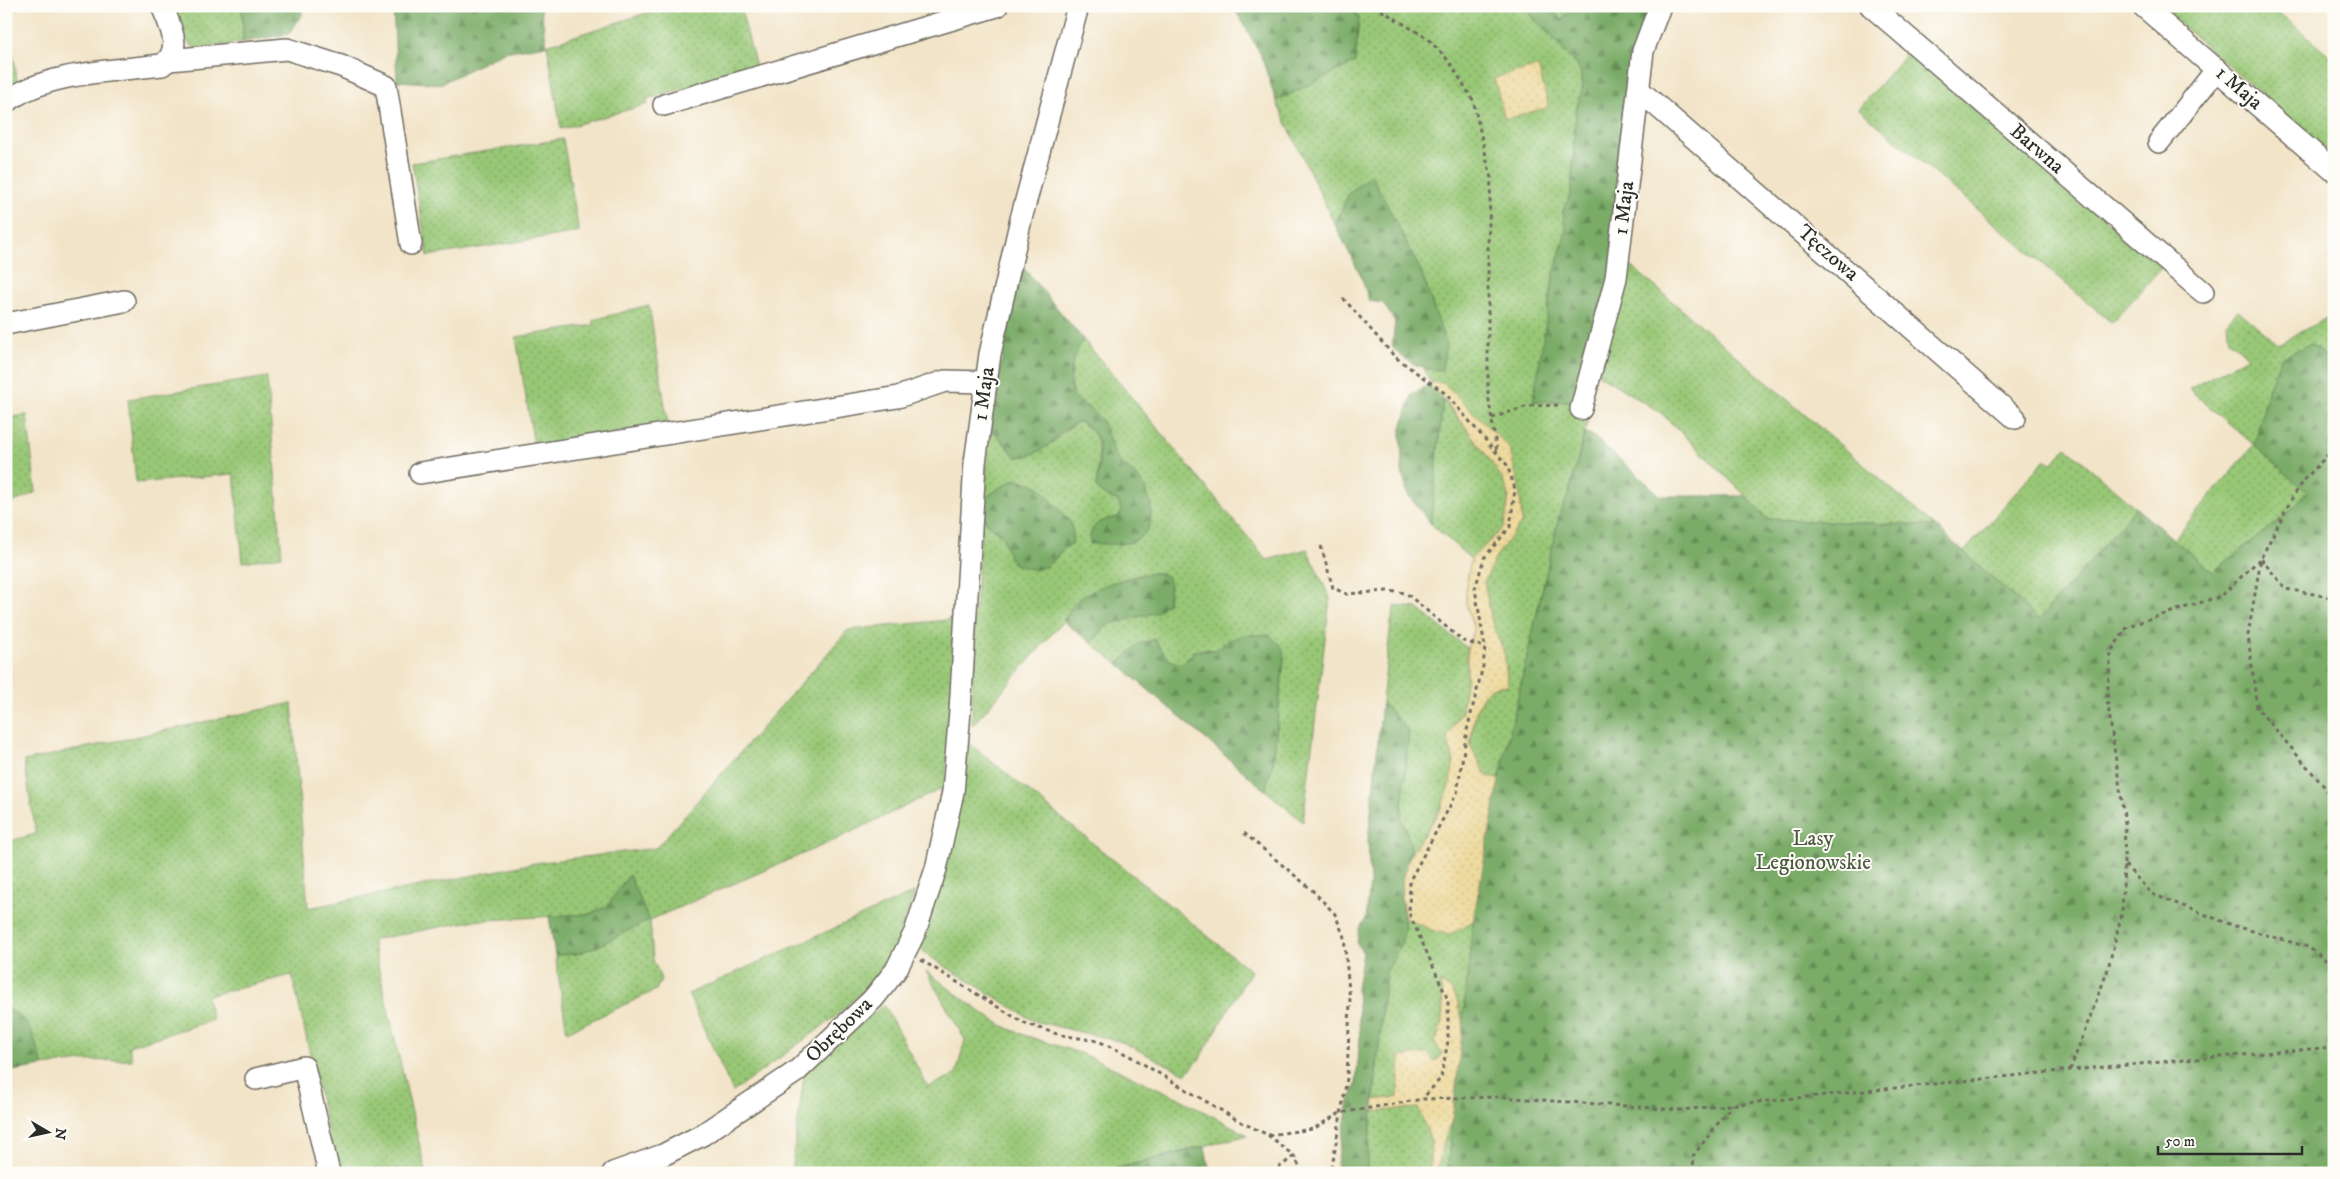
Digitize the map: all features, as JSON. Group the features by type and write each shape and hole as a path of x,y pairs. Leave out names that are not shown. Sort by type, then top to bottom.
{"street":[{"path":"6,102 18,93 49,82 79,75 162,65 169,60 174,52 174,42 162,6"},
{"path":"664,105 997,6"},
{"name":"1 Maja","path":"953,792 960,710 975,463 990,354 1021,219 1078,6"},
{"name":"1 Maja","path":"1581,409 1616,278 1644,52 1660,6"},
{"name":"Barwna","path":"1871,6 2203,292"},
{"name":"1 Maja","path":"2143,6 2334,171"},
{"path":"169,60 287,49 341,66 386,86 411,244"},
{"path":"2159,142 2217,69"},
{"name":"Tęczowa","path":"1639,90 2015,418"},
{"path":"6,324 124,301"},
{"path":"420,473 898,398 945,381 986,382"},
{"name":"Obrębowa","path":"613,1173 663,1155 702,1135 797,1071 873,999 896,970 906,952 936,869 953,792"},
{"path":"256,1079 304,1067 329,1173"}],"path":[{"path":"1374,6 1427,38 1449,61 1473,100 1492,178 1488,246 1488,384 1497,454"},
{"path":"1343,298 1395,357 1446,394 1506,465 1515,489 1510,527 1484,558 1476,589 1486,647 1467,730 1457,792 1410,880 1409,913 1448,1000 1448,1041 1440,1078 1423,1099"},
{"path":"1492,418 1528,406 1563,405 1581,409"},
{"path":"2334,448 2306,478 2292,498 2261,558 2248,635 2257,708 2334,798"},
{"path":"1321,546 1333,588 1347,594 1387,591 1406,592 1463,641 1486,647"},
{"path":"2261,558 2286,589 2334,598"},
{"path":"2070,1070 2107,972 2120,922 2126,823 2107,698 2111,651 2128,626 2221,596 2261,558"},
{"path":"1244,833 1311,889 1335,914 1344,937 1350,1001 1347,1078 1331,1173"},
{"path":"2124,864 2152,894 2232,925 2308,947 2334,966"},
{"path":"906,952 934,966 1024,1023 1060,1035 1098,1041 1128,1055 1239,1121 1268,1135 1294,1156 1303,1173"},
{"path":"1268,1135 1313,1129 1340,1113 1423,1099 1500,1097 1680,1110 2070,1070 2334,1046"},
{"path":"1694,1173 1693,1156 1733,1105"},
{"path":"1272,1173 1294,1156"}],"green space":[{"path":"173,6 242,6 243,42 197,49 179,37"},
{"path":"242,6 301,6 302,15 289,34 243,42"},
{"path":"393,6 540,6 547,45 504,52 440,84 397,81"},
{"path":"668,6 740,6 756,67 647,99 648,104 561,129 547,45"},
{"path":"1233,6 1349,6 1359,18 1355,62 1276,101 1261,55"},
{"path":"1349,6 1521,6 1552,37 1580,70 1583,86 1576,110 1571,195 1563,211 1566,231 1553,278 1534,401 1571,401 1577,415 1588,420 1568,496 1560,512 1499,780 1486,775 1470,745 1476,715 1483,696 1497,686 1508,686 1504,652 1493,626 1484,582 1497,555 1522,522 1519,486 1444,383 1430,382 1424,369 1442,370 1349,193 1335,225 1276,101 1355,62 1359,18"},
{"path":"1521,6 1548,6 1562,20 1572,6 1654,6 1613,278 1586,379 1571,401 1533,401 1553,278 1566,231 1563,211 1571,194 1576,110 1583,86 1580,70 1552,37"},
{"path":"1548,6 1572,6 1562,20"},
{"path":"2159,6 2271,6 2334,59 2334,156"},
{"path":"6,10 18,85 6,93"},
{"path":"1908,51 2162,267 2112,323 1859,109"},
{"path":"563,139 579,232 428,256 412,163"},
{"path":"1371,174 1421,271 1446,344 1442,370 1420,367 1403,357 1392,347 1395,322 1383,303 1369,301 1361,276 1335,225 1349,193"},
{"path":"1624,260 1935,526 1767,519 1661,413 1598,374"},
{"path":"1021,265 1083,339 1071,370 1070,383 1073,395 1100,419 1118,460 1138,478 1147,494 1151,513 1150,523 1140,538 1131,542 1090,544 1091,531 1094,527 1101,522 1118,517 1122,511 1118,501 1102,494 1096,487 1099,451 1096,437 1089,428 1081,422 1073,424 1038,452 1028,456 1016,457 991,428 993,402"},
{"path":"649,305 668,425 534,446 516,337 594,325 593,320"},
{"path":"2238,310 2278,344 2334,314 2334,364 2310,344 2270,384 2264,409 2307,492 2287,514 2213,572 2173,540 2254,445 2189,389 2248,357 2229,340 2227,322"},
{"path":"1083,339 1267,560 1307,549 1330,598 1303,822 1265,790 1273,763 1284,658 1227,641 1217,650 1201,649 1181,664 1169,660 1154,639 1139,644 1118,664 1091,643 1107,625 1158,611 1168,603 1170,586 1166,576 1155,573 1139,575 1091,593 1077,601 1063,621 972,726 973,630 982,518 1003,537 1010,559 1018,566 1053,561 1065,547 1071,544 1040,487 1013,480 983,499 991,428 1016,457 1052,443 1074,423 1081,422 1094,433 1097,440 1099,457 1096,487 1108,497 1118,501 1122,511 1118,517 1099,523 1106,543 1120,544 1152,505 1137,477 1128,472 1117,459 1100,419 1090,408 1075,399 1071,388 1072,358"},
{"name":"Lasy Legionowskie","path":"2310,344 2334,364 2334,1173 1447,1173 1473,921 1499,780 1560,512 1568,496 1585,433 1592,435 1661,496 1746,496 1767,519 1935,526 2039,620 2136,508 2213,572 2287,514 2307,492 2254,445 2270,384 2281,358"},
{"path":"267,377 282,556 243,562 234,474 136,483 128,399"},
{"path":"1429,385 1443,399 1431,524 1408,495 1402,472 1401,430 1412,394"},
{"path":"1443,399 1485,453 1502,478 1509,496 1504,527 1471,559 1431,524"},
{"path":"27,415 36,492 6,506 6,418"},
{"path":"2066,447 2136,508 2039,620 1964,552 2045,459 2052,464"},
{"path":"1013,480 1021,480 1040,487 1071,523 1072,544 1065,547 1047,566 1036,570 1018,566 1010,559 1003,537 982,518 983,499"},
{"path":"1155,573 1167,576 1170,586 1167,603 1158,612 1107,625 1091,643 1063,621 1077,601 1093,591 1125,579"},
{"path":"1395,606 1417,608 1467,648 1467,677 1462,711 1447,737 1453,757 1453,772 1450,784 1440,809 1411,853 1406,829 1401,819 1409,732 1382,702 1391,622"},
{"path":"957,619 945,787 835,840 650,920 653,960 661,979 656,990 567,1032 555,955 576,954 598,946 607,906 590,914 471,921 372,940 426,1173 337,1173 292,975 206,996 213,1020 129,1046 132,1060 83,1061 43,1066 32,1033 6,1009 6,842 36,834 24,761 292,703 308,908 535,863 656,848 848,630"},
{"path":"1244,635 1270,635 1282,647 1284,658 1273,763 1265,790 1118,664 1139,644 1154,639 1169,660 1181,664 1190,657 1193,651 1217,650 1227,641"},
{"path":"1382,702 1409,732 1401,819 1408,836 1411,853 1401,895 1404,933 1399,948 1386,972 1366,1173 1335,1173 1349,1102 1356,1084 1360,1037 1357,988 1363,953 1357,944 1359,928 1366,919 1370,882 1368,841"},
{"path":"965,740 1251,971 1199,1060 1186,1074 1122,1042 1034,1021 930,957 919,947"},
{"path":"629,875 649,920 598,946 576,954 555,955 549,916 590,914 607,906"},
{"path":"915,892 890,960 872,982 835,1017 733,1092 688,994"},
{"path":"1405,918 1431,929 1447,931 1454,930 1473,921 1463,1023 1454,995 1440,983 1442,1020 1435,1042 1442,1055 1398,1097 1374,1100 1386,972 1400,945"},
{"path":"926,971 982,1013 1005,1027 1083,1054 1177,1097 1248,1135 1097,1173 791,1173 805,1069 884,1005 928,1087 956,1074 965,1040"},
{"path":"6,1009 27,1024 35,1040 43,1066 6,1072"},
{"path":"1418,1108 1431,1140 1430,1173 1366,1173 1373,1111"},
{"path":"1452,1122 1447,1173 1436,1173 1446,1135"},
{"path":"1204,1147 1210,1173 1097,1173"}],"sand":[{"path":"1538,66 1549,107 1505,119 1494,78"},
{"path":"1430,382 1444,383 1509,447 1519,486 1522,522 1497,555 1484,582 1493,626 1504,652 1508,686 1497,686 1483,696 1475,715 1470,745 1486,775 1499,780 1473,921 1449,935 1405,918 1401,896 1403,876 1411,853 1440,811 1450,783 1454,761 1447,737 1462,711 1467,677 1467,648 1474,630 1466,603 1466,585 1471,559 1504,527 1509,497 1502,478 1485,453 1447,403 1429,385"},
{"path":"1440,983 1451,989 1457,1000 1463,1023 1452,1122 1446,1135 1436,1173 1430,1173 1431,1140 1418,1108 1373,1111 1374,1100 1398,1097 1400,1057 1428,1053 1435,1062 1442,1055 1435,1042 1441,1027 1443,1013"}]}
